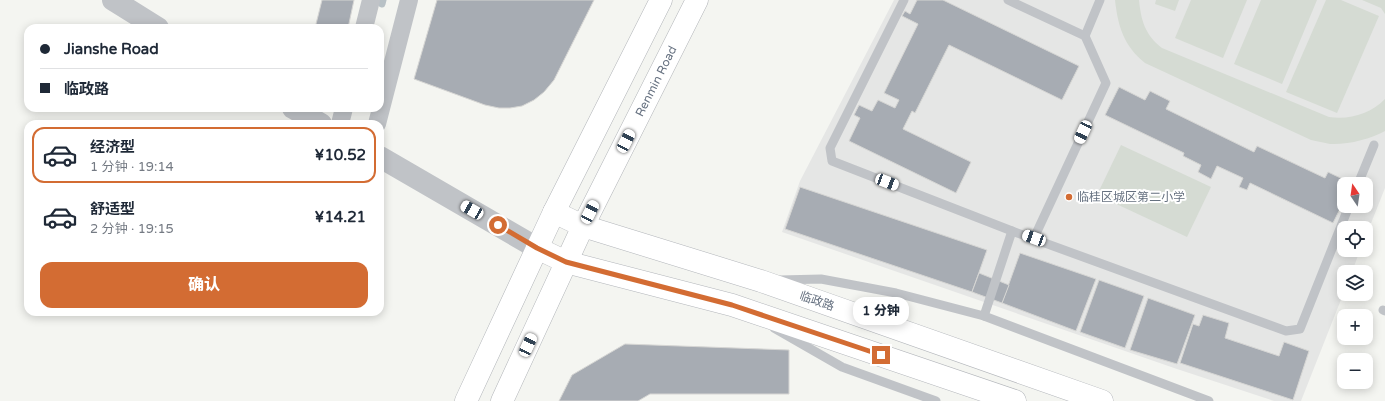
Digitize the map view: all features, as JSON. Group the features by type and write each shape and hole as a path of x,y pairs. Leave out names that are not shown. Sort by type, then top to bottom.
{"main road":[{"path":"466,401 554,212 661,0"},
{"name":"Renmin Road","path":"502,401 582,226 697,0"},
{"name":"临政路","path":"554,212 582,226 761,281 1102,401"},
{"path":"537,248 566,262 732,305 1015,401"}],"street":[{"path":"113,0 152,24"},
{"path":"365,24 370,0"},
{"path":"384,97 409,0"},
{"path":"300,112 313,120"},
{"path":"384,159 537,248"}],"lane":[{"path":"904,0 830,148 832,161 1012,231 1286,331 1300,329 1346,213"},
{"path":"1008,0 1085,36 1106,83 1034,238"},
{"path":"1085,36 1100,0"},
{"path":"1361,177 1374,145"},
{"path":"984,316 1012,231"},
{"path":"761,281 821,279 896,293 984,316 1209,401"},
{"path":"732,305 842,367 936,401"}],"shaded area":[{"name":"临桂区城区第二小学","path":"894,0 1385,0 1385,188 1372,221 1337,221 1337,257 1357,257 1355,265 1337,265 1337,301 1340,301 1301,401 1274,401 1177,369 782,232 800,181"},
{"path":"1115,0 1139,0 1145,27 1156,43 1162,48 1329,117 1344,118 1359,115 1373,109 1385,99 1385,131 1373,137 1344,144 1330,144 1311,140 1145,63 1132,50 1123,35 1118,19"},
{"path":"1156,0 1179,0 1175,11 1155,4"},
{"path":"1191,0 1247,0 1223,58 1175,38"},
{"path":"1261,0 1317,0 1282,84 1234,64"},
{"path":"1326,0 1341,0 1379,16 1337,113 1286,92"},
{"path":"1362,0 1385,0 1385,14 1381,8"},
{"path":"1121,145 1211,187 1187,237 1097,195"}],"building":[{"path":"322,0 354,0 349,24 316,24"},
{"path":"437,0 594,0 554,80 544,92 534,100 522,106 499,108 485,105 414,79"},
{"path":"917,0 943,0 1079,66 1062,100 949,45 915,113 912,111 903,129 971,162 956,193 849,141 860,118 854,115 859,105 872,111 878,100 895,108 899,100 884,93 918,24 902,16 905,11 910,14"},
{"path":"1119,87 1145,100 1150,91 1170,101 1166,109 1254,152 1257,146 1325,178 1328,172 1338,177 1337,177 1338,213 1333,223 1250,183 1247,190 1239,187 1243,178 1217,166 1211,179 1198,172 1201,165 1183,156 1184,153 1105,115"},
{"path":"800,187 987,250 972,292 785,229"},
{"path":"1020,253 1096,279 1076,331 1002,303"},
{"path":"979,273 1009,285 1002,303 972,292"},
{"path":"1099,280 1144,296 1125,348 1080,332"},
{"path":"1148,298 1195,315 1177,364 1130,350"},
{"path":"1203,315 1229,323 1225,338 1279,356 1284,342 1309,351 1293,400 1180,363 1193,324 1199,326"},
{"path":"625,344 789,350 789,394 650,394 638,401 559,401 572,375"}],"waterway":[{"path":"382,4 383,0"}],"place":[{"name":"临桂区城区第二小学","path":"1069,197"}],"route":[{"path":"498,225 537,248 566,262 732,305 881,355"}]}
